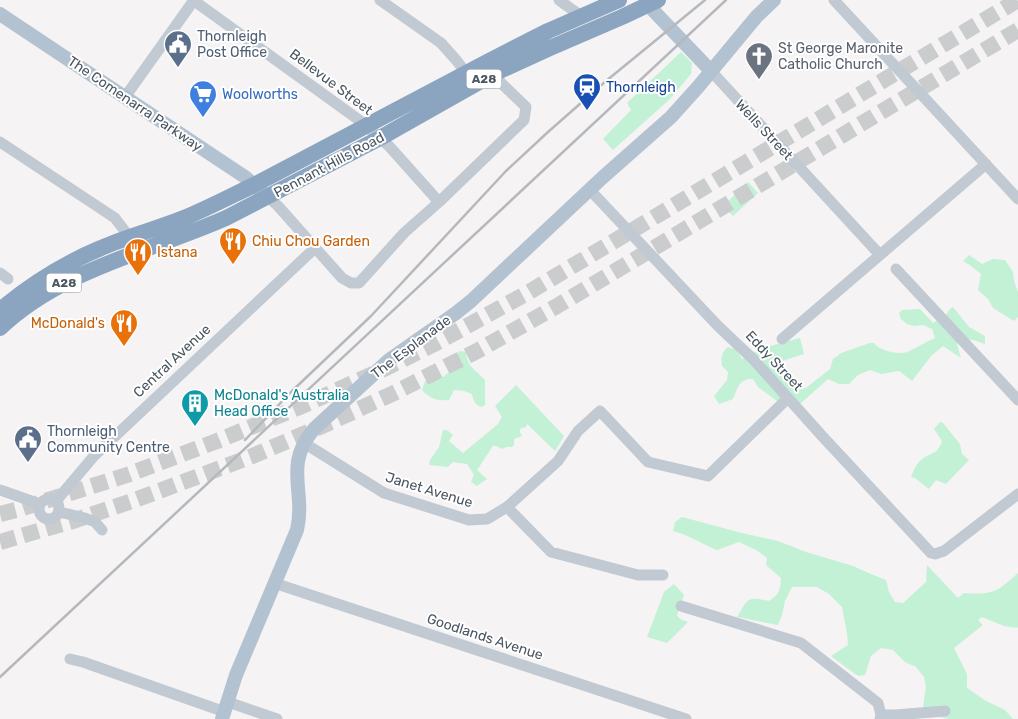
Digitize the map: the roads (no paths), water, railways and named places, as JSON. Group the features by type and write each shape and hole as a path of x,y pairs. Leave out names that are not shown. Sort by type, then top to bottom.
{"highway":[{"name":"Pennant Hills Road","path":"0,310 41,280 78,259 102,248 196,213 254,185 548,31 619,0"},
{"name":"Pennant Hills Road","path":"0,328 14,315 52,289 74,278 200,230 226,218 380,138 495,73 647,1"},
{"path":"601,7 647,1"}],"main road":[{"name":"The Esplanade","path":"225,711 236,675 296,535 300,512 296,474 298,458 304,443 314,429 378,369 410,344 456,314 671,117 757,16 774,0"},
{"name":"Wells Street","path":"647,1 665,23 711,71"},
{"name":"The Comenarra Parkway","path":"0,14 245,177 268,197"}],"street":[{"path":"125,97 194,0"},
{"name":"Bellevue Street","path":"194,0 366,126 389,146 439,202"},
{"path":"380,0 441,43 458,61 466,73"},
{"path":"559,0 581,16"},
{"path":"834,0 1018,199"},
{"name":"Wells Street","path":"711,71 880,255"},
{"path":"268,197 346,282 354,284 362,280 404,233 524,120 526,107 501,83 495,73"},
{"path":"0,142 115,218 130,238 136,253"},
{"path":"782,339 986,164"},
{"name":"Eddy Street","path":"590,190 718,326 754,360 931,553 935,554 944,551 1018,494"},
{"name":"Central Avenue","path":"57,506 94,456 315,248"},
{"path":"896,269 1018,400"},
{"name":"Janet Avenue","path":"304,443 376,489 391,496 469,520 487,519 507,508 558,461 578,431 600,411 648,462 708,476 788,398"},
{"path":"0,490 40,504"},
{"path":"57,506 55,517 52,519 46,519 39,512 40,504 47,498 57,506 95,522 102,530"},
{"path":"507,508 551,552 638,575 663,575"},
{"name":"Goodlands Avenue","path":"274,583 686,719"},
{"path":"682,606 801,643 880,712 895,715 945,711"},
{"path":"70,659 225,711 277,719"}],"tunnel":[{"path":"0,514 127,475 217,441 302,406 438,342 529,292 1018,0"},
{"path":"0,542 76,520 135,500 250,457 394,393 477,351 557,306 1018,30"}],"railway":[{"path":"245,440 292,391 371,316 506,171 606,81 705,0"},
{"path":"0,677 726,0"}],"place":[{"name":"Thornleigh Post Office","path":"178,68"},
{"name":"St George Maronite Catholic Church","path":"759,80"},
{"name":"Thornleigh","path":"587,111"},
{"name":"Woolworths","path":"203,118"},
{"name":"Chiu Chou Garden","path":"233,265"},
{"name":"Istana","path":"138,276"},
{"name":"McDonald's","path":"124,347"},
{"name":"McDonald's Australia Head Office","path":"195,427"},
{"name":"Thornleigh Community Centre","path":"28,463"}]}
